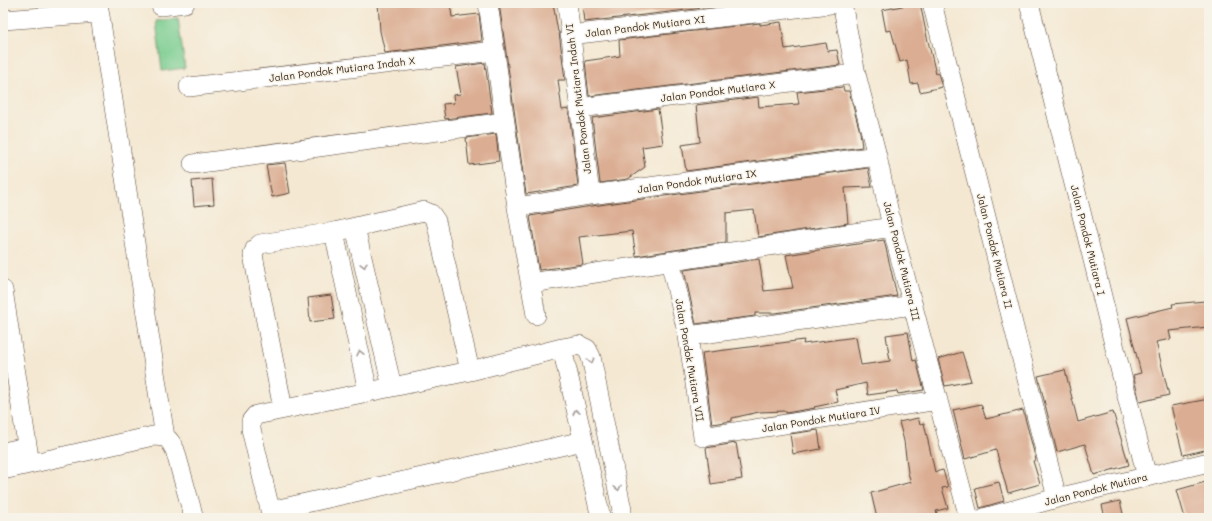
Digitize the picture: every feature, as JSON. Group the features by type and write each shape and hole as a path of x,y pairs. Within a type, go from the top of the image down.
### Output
{"street":[{"path":"162,6 185,3"},
{"path":"488,3 517,207 536,315"},
{"name":"Jalan Pondok Mutiara Indah VI","path":"567,3 590,195"},
{"name":"Jalan Pandok Mutiara XI","path":"570,35 841,3"},
{"name":"Jalan Pondok Mutiara III","path":"841,3 892,227 969,518"},
{"name":"Jalan Pondok Mutiara II","path":"932,3 1057,498"},
{"name":"Jalan Pondok Mutiara I","path":"1029,3 1147,477"},
{"path":"3,20 99,8 164,437"},
{"name":"Jalan Pondok Mutiara Indah X","path":"189,86 495,51"},
{"name":"Jalan Pondok Mutiara X","path":"579,108 856,74"},
{"path":"193,164 505,122"},
{"name":"Jalan Pondok Mutiara IX","path":"517,207 590,195 877,156"},
{"path":"283,409 253,255 255,249 260,244 334,232 424,211 431,214 436,221 470,371"},
{"path":"355,227 392,387"},
{"path":"531,283 892,227"},
{"path":"334,232 368,392"},
{"name":"Jalan Pondok Mutiara VII","path":"670,261 688,336 704,437"},
{"path":"3,290 28,455"},
{"path":"688,336 913,305"},
{"path":"583,441 271,515 251,429 251,421 256,415 470,371 579,345 587,349 591,357 622,510 620,518"},
{"path":"562,348 601,518"},
{"name":"Jalan Pondok Mutiara IV","path":"704,437 938,400"},
{"path":"3,452 28,455 153,436 164,437 170,440 175,450 194,518"},
{"path":"3,470 28,455"},
{"name":"Jalan Pondok Mutiara","path":"984,518 1057,498 1209,462"}],"green space":[{"path":"178,18 185,68 162,71 156,21"}],"building":[{"path":"378,3 450,3 452,17 479,14 482,41 385,53 380,31"},
{"path":"499,3 553,3 559,32 565,80 558,80 562,110 568,109 569,112 578,186 526,194"},
{"path":"582,3 746,3 584,22"},
{"path":"920,3 936,74 938,73 942,87 920,92 918,83 911,84 907,60 900,62 891,30 886,31 882,10"},
{"path":"781,22 785,49 826,43 828,51 837,50 840,65 589,96 585,61 620,56 619,40 760,23 760,25"},
{"path":"485,63 492,113 445,119 443,104 454,103 453,95 461,94 456,67"},
{"path":"843,87 844,91 849,91 860,132 862,147 686,171 682,145 700,142 696,105 758,97 759,107 799,104 797,92"},
{"path":"658,109 663,144 642,147 645,167 628,179 600,183 592,118"},
{"path":"496,134 499,161 469,165 466,138"},
{"path":"285,163 290,193 272,197 266,165"},
{"path":"868,168 872,187 845,188 848,223 758,237 754,210 726,213 726,242 636,256 632,231 579,237 583,264 539,270 530,216"},
{"path":"212,179 214,204 194,206 192,181"},
{"path":"884,240 897,296 775,313 755,313 755,316 696,324 684,270 759,259 764,291 793,288 786,255"},
{"path":"331,295 335,319 310,322 308,298"},
{"path":"1205,301 1208,327 1169,331 1171,339 1156,342 1169,395 1140,402 1133,375 1141,373 1127,318 1173,307 1172,304"},
{"path":"908,332 913,361 916,360 924,390 898,394 897,391 868,395 866,383 835,390 838,402 786,413 786,411 759,412 732,418 732,421 712,424 702,353 804,340 803,344 856,337 861,365 890,361 886,335"},
{"path":"962,352 971,381 945,386 938,359"},
{"path":"1065,370 1078,422 1113,412 1129,465 1094,475 1085,444 1057,452 1038,376"},
{"path":"1209,399 1209,449 1183,455 1171,406"},
{"path":"981,404 986,419 1023,410 1036,460 1033,461 1040,484 1008,493 996,450 965,459 953,410"},
{"path":"918,418 920,424 924,423 935,472 943,470 948,487 942,488 948,508 936,511 938,518 877,518 871,493 911,482 899,422"},
{"path":"818,430 821,449 793,454 790,434"},
{"path":"736,443 742,479 711,484 706,448"},
{"path":"1209,481 1209,518 1185,518 1177,490"},
{"path":"999,482 1004,501 980,508 975,488"},
{"path":"1120,501 1124,518 1105,518 1102,505"}]}
